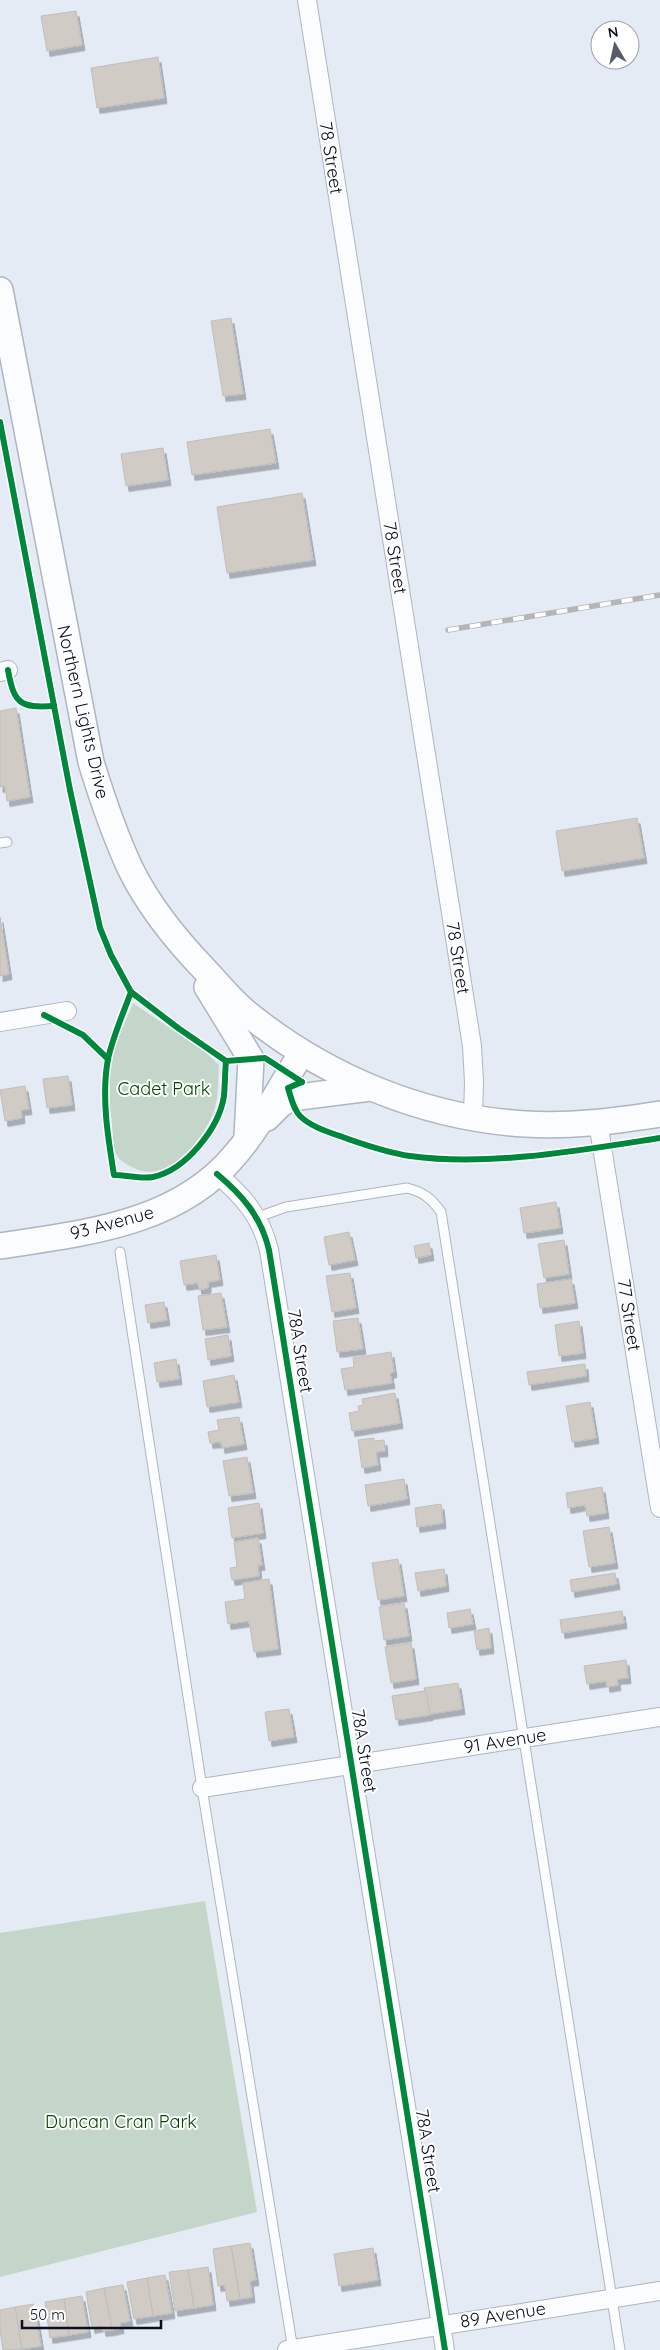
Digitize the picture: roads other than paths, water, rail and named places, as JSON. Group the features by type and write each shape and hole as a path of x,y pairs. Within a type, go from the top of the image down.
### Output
{"main road":[{"name":"Northern Lights Drive","path":"0,290 91,762 105,810 131,869 178,942 246,1013 301,1054 370,1088 403,1100 473,1116 524,1124 598,1122 660,1114"},
{"path":"178,942 251,1059 246,1140"},
{"name":"93 Avenue","path":"0,1246 70,1235 135,1220 168,1207 217,1174 235,1156 301,1054"},
{"path":"246,1140 280,1104 291,1098 370,1088"}],"street":[{"name":"78 Street","path":"306,0 472,1046 473,1116"},
{"path":"0,1022 66,1011"},
{"name":"77 Street","path":"598,1122 660,1508"},
{"name":"78A Street","path":"217,1174 238,1192 258,1217 265,1233 269,1250 445,2350"},
{"name":"91 Avenue","path":"202,1788 660,1717"},
{"name":"89 Avenue","path":"291,2350 660,2291"}],"lane":[{"path":"258,1217 286,1207 407,1188 422,1192 432,1200 440,1212 620,2350"},
{"path":"120,1252 291,2350"}],"railway":[{"path":"448,630 660,595"}],"park label":[{"name":"Cadet Park","path":"164,1089"},
{"name":"Duncan Cran Park","path":"121,2122"}]}
